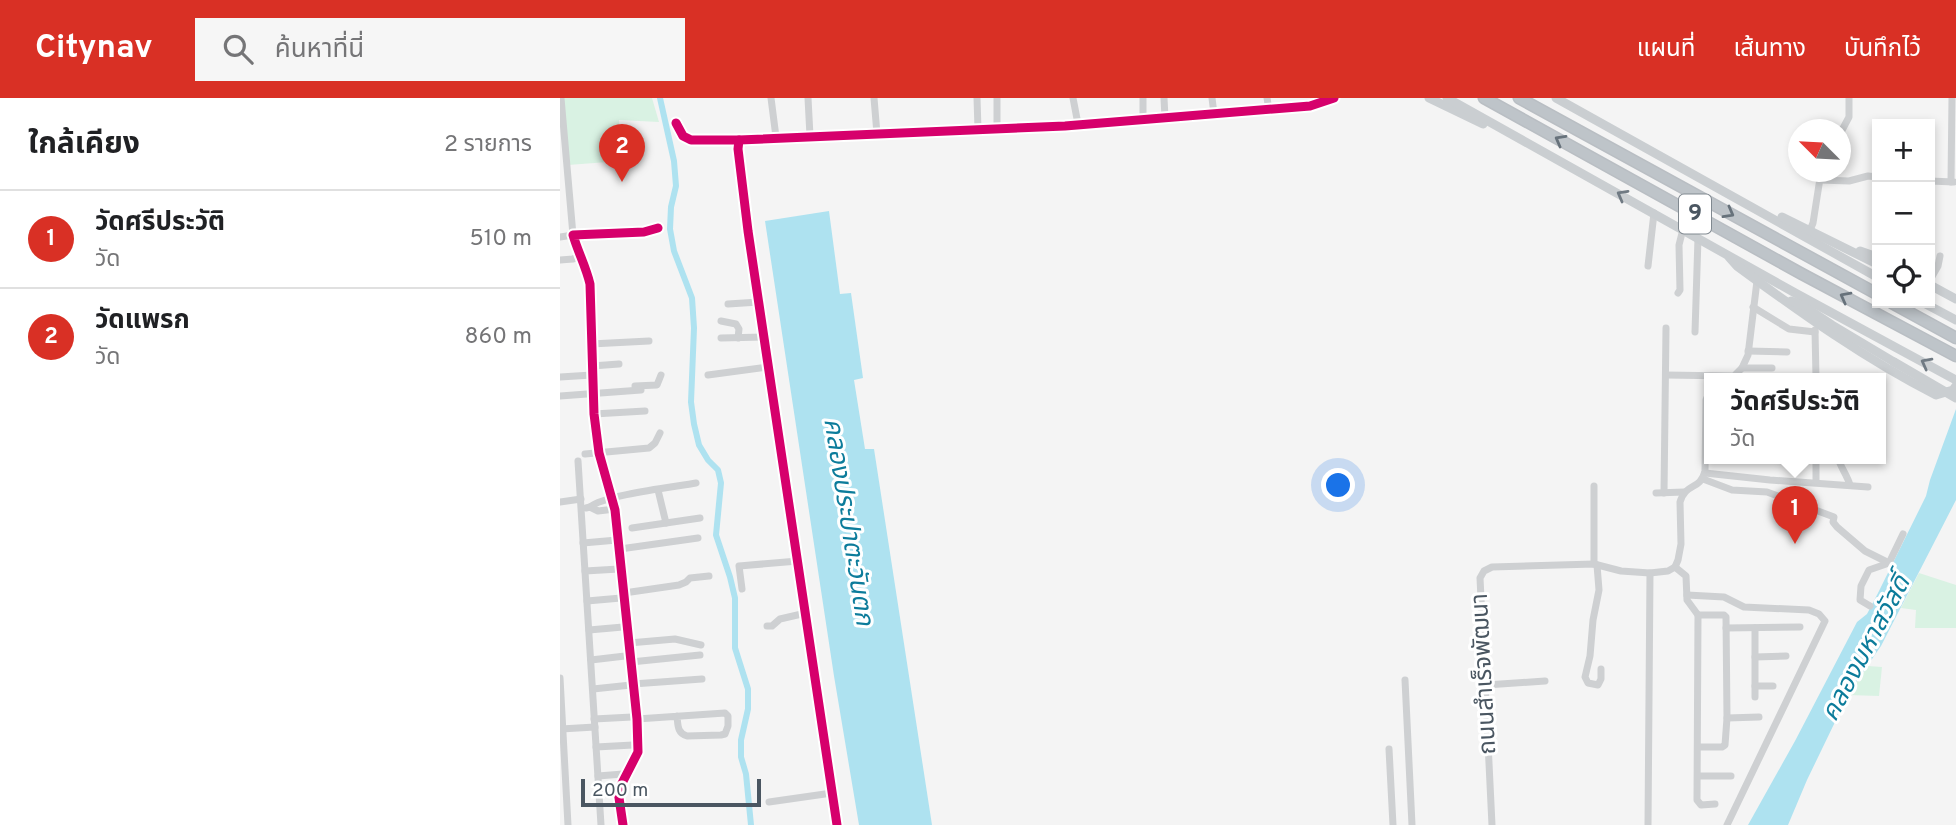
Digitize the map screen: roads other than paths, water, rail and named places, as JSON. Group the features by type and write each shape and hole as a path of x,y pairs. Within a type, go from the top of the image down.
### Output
{"highway":[{"name":"9","path":"1485,98 1956,356"},
{"name":"9","path":"1519,98 1872,292"},
{"path":"1902,308 1956,338"}],"main road":[{"path":"1429,98 1468,118 1524,141"},
{"path":"1447,98 1956,380"},
{"path":"1556,98 1754,207 1837,249 1872,262"},
{"path":"1563,98 1582,112"},
{"path":"1754,207 1781,216 1821,236 1872,274"},
{"path":"1837,249 1872,256"},
{"path":"1726,253 1737,266 1780,296 1815,327 1936,395 1953,390 1956,386"},
{"path":"1935,285 1956,299"},
{"path":"1935,294 1956,305"},
{"path":"1780,296 1802,305 1842,332 1956,398"},
{"path":"1933,308 1956,320"}],"street":[{"path":"561,98 563,166 570,200 573,236 587,269 591,288 594,414 599,453 615,509 629,643 628,659 638,752 618,791 623,825"},
{"path":"771,98 776,137"},
{"path":"808,98 810,136"},
{"path":"874,98 877,134"},
{"path":"977,98 978,129"},
{"path":"997,98 997,128"},
{"path":"1073,98 1078,124"},
{"path":"1143,98 1143,120"},
{"path":"1164,98 1166,118"},
{"path":"1212,98 1214,114"},
{"path":"1267,98 1269,110"},
{"path":"1288,98 1289,108"},
{"path":"676,123 683,136 691,140 739,140 1143,120 1289,108 1334,98"},
{"path":"1848,119 1849,98"},
{"path":"1935,181 1954,182 1952,98"},
{"path":"739,140 739,162 768,367 837,825"},
{"path":"1851,180 1872,176"},
{"path":"1810,230 1820,182"},
{"path":"560,201 570,200"},
{"path":"1648,267 1654,213"},
{"path":"560,237 644,232 658,228"},
{"path":"1678,293 1679,245 1683,229"},
{"path":"1695,332 1698,237"},
{"path":"560,260 581,255"},
{"path":"1935,272 1940,256"},
{"path":"1737,373 1742,368 1748,351 1757,281"},
{"path":"728,304 759,302"},
{"path":"1753,307 1789,329 1815,327 1816,373"},
{"path":"721,321 736,324 739,329 738,338"},
{"path":"1666,328 1660,493 1684,492 1700,483 1704,476 1704,464"},
{"path":"721,338 764,337"},
{"path":"591,344 649,341"},
{"path":"1748,351 1787,352"},
{"path":"592,366 619,364"},
{"path":"708,375 768,367"},
{"path":"1742,368 1772,368"},
{"path":"1666,374 1704,376"},
{"path":"560,377 592,375"},
{"path":"560,396 657,385 661,375"},
{"path":"592,392 641,390"},
{"path":"594,414 645,411"},
{"path":"585,454 649,448 660,433"},
{"path":"578,461 584,505 583,543 601,825"},
{"path":"1816,464 1816,482"},
{"path":"1840,464 1850,485"},
{"path":"1704,476 1868,487"},
{"path":"1704,476 1732,490 1767,492 1834,517 1833,523 1865,551 1889,563"},
{"path":"584,505 696,483"},
{"path":"1594,486 1595,565 1599,590 1585,677 1588,683 1598,685 1601,669"},
{"path":"658,490 666,523"},
{"path":"1684,492 1680,502 1681,544 1675,567 1686,576 1687,600 1698,615 1698,803 1715,804"},
{"path":"560,502 584,505 598,511 615,509"},
{"path":"632,528 700,519"},
{"path":"1870,606 1860,600 1861,586 1869,570 1889,563 1903,534"},
{"path":"620,549 698,538"},
{"path":"583,543 617,540"},
{"path":"742,589 739,565 797,561"},
{"name":"ถนนสำเร็จพัฒนา","path":"1492,825 1480,578 1484,571 1492,567 1595,565 1621,571 1650,573 1668,571 1675,567"},
{"path":"586,571 619,569"},
{"path":"1648,825 1650,573"},
{"path":"587,601 679,585 690,578 709,576"},
{"path":"1687,595 1724,597 1744,607 1809,610 1819,614 1825,621 1727,825"},
{"path":"767,626 772,626 780,619 806,613"},
{"path":"1698,615 1724,615 1727,718 1725,745 1698,747"},
{"path":"589,630 623,627"},
{"path":"1726,628 1800,627"},
{"path":"1755,628 1755,697"},
{"path":"629,643 675,639 701,645"},
{"path":"591,660 700,654"},
{"path":"1755,657 1786,656"},
{"path":"560,678 568,825"},
{"path":"593,689 702,679"},
{"path":"1405,680 1412,825"},
{"path":"1486,685 1545,681"},
{"path":"1755,686 1773,686"},
{"path":"562,729 634,718 725,713 728,716 728,726 725,734 721,735 687,736 682,735 679,730 677,716"},
{"path":"1727,718 1759,717"},
{"path":"596,747 634,745"},
{"path":"1388,749 1394,825"},
{"path":"598,776 623,774"},
{"path":"1698,776 1731,776"},
{"path":"769,802 832,793"}],"water":[{"name":"คลองประปาตะวันตก","path":"829,211 840,294 851,293 863,378 854,380 865,449 874,449 932,825 859,825 834,676 765,221"},
{"name":"คลองมหาสวัสดิ์","path":"1956,409 1956,500 1881,646 1850,691 1788,825 1748,825 1857,622 1867,614 1878,593 1926,496"}],"waterway":[{"path":"660,98 674,161 676,186 670,229 674,251 692,298 694,328 691,402 694,424 699,445 718,470 721,483 716,535 735,598 735,648 748,689 741,757 746,774 751,825"}],"place":[{"name":"วัดแพรก","path":"622,182"},
{"name":"วัดศรีประวัติ","path":"1795,544"}]}
